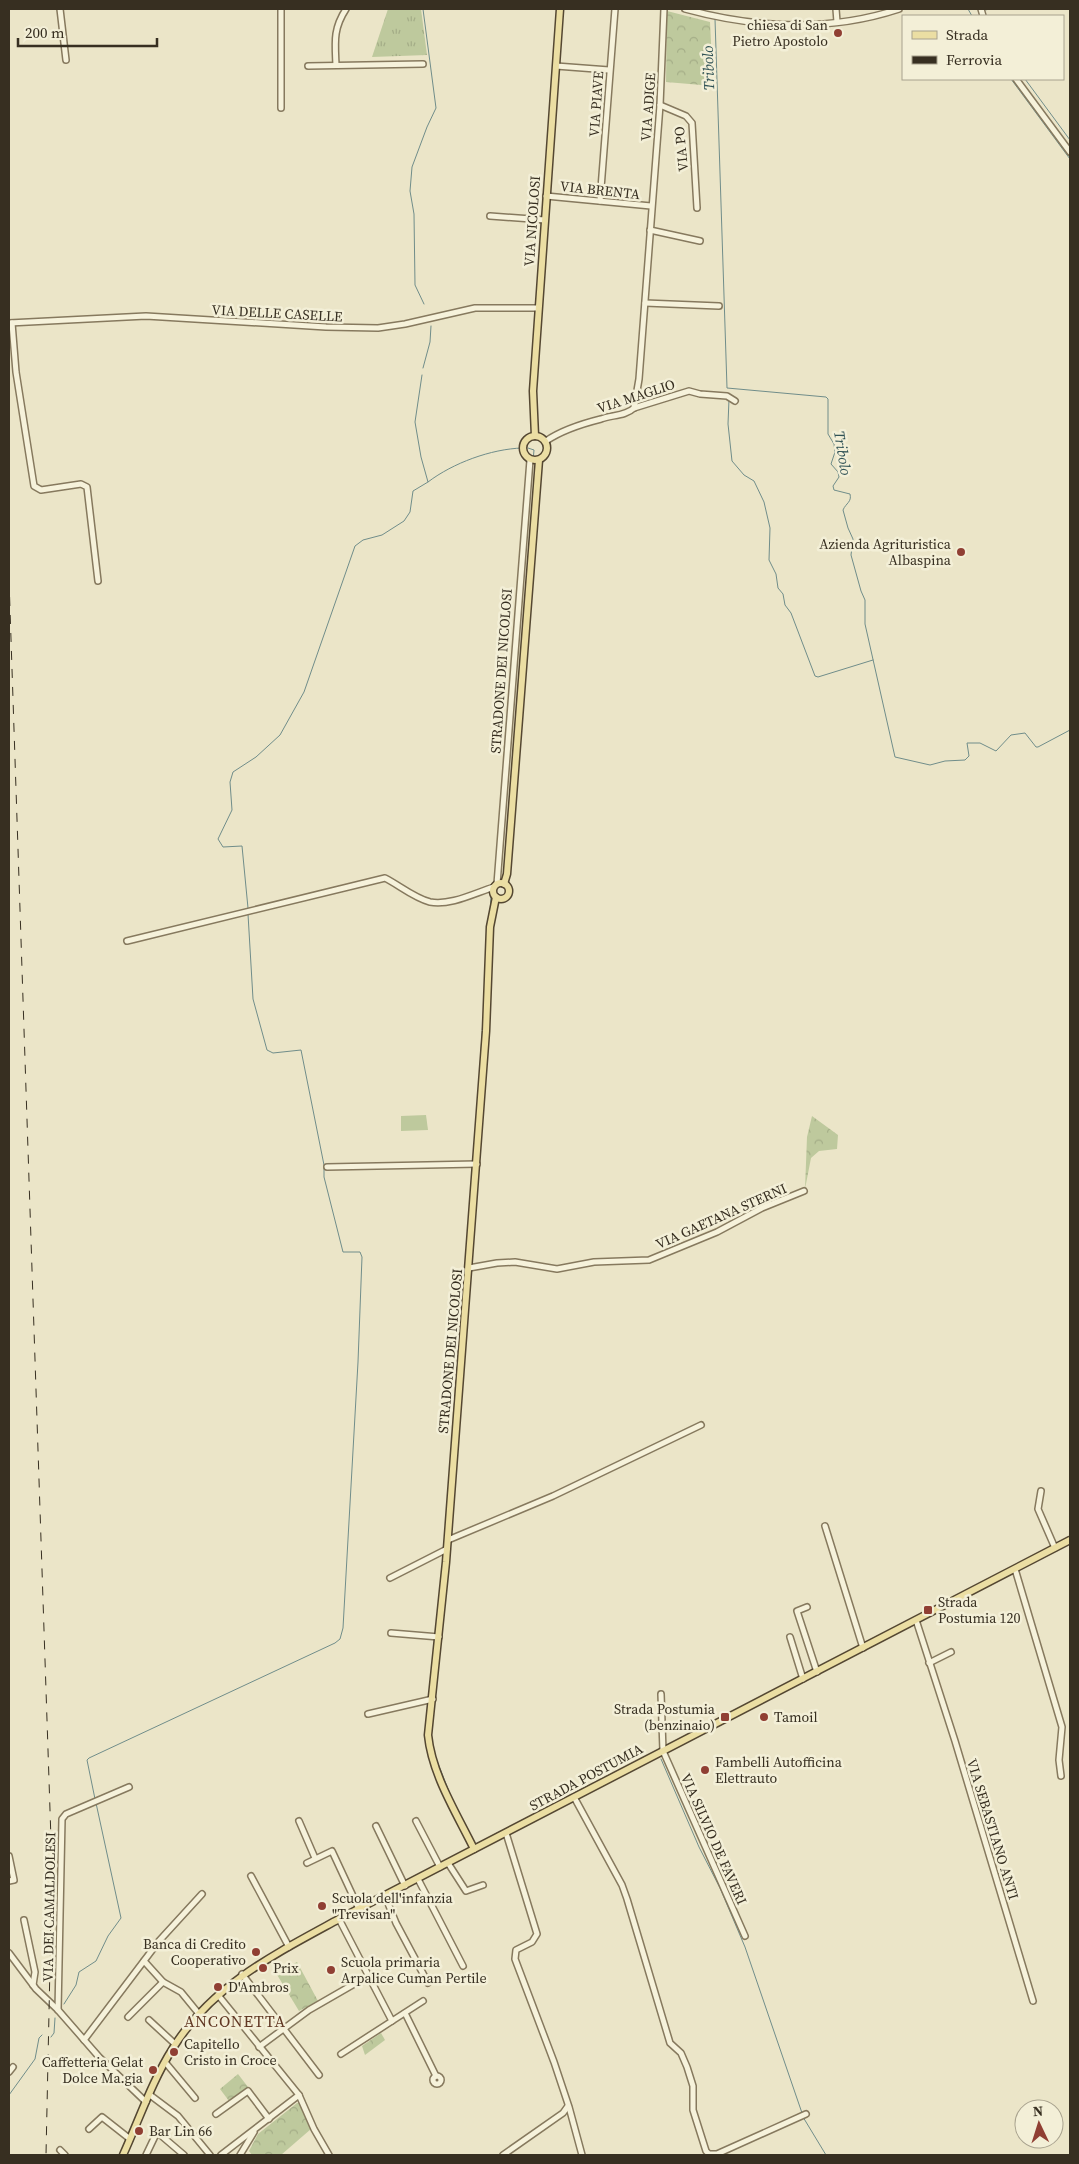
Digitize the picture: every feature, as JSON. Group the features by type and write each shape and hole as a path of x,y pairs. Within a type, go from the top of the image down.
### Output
{"main road":[{"name":"VIA NICOLOSI","path":"535,436 533,391 560,9"},
{"path":"535,436 546,441"},
{"name":"STRADONE DEI NICOLOSI","path":"530,460 524,453 523,445 527,438 535,436"},
{"name":"STRADONE DEI NICOLOSI","path":"474,1849 439,1775 429,1747 429,1724 448,1540 469,1268 486,1031 490,927 496,897 493,891 507,874 539,460 547,452 546,441"},
{"path":"530,460 539,460"},
{"name":"STRADONE DEI NICOLOSI","path":"496,897 504,898 508,895 509,890 499,885"},
{"name":"STRADA POSTUMIA","path":"123,2155 146,2102 175,2044 199,2014 242,1974 339,1919 1070,1540"}],"street":[{"path":"60,9 66,60"},
{"path":"281,9 281,108"},
{"path":"336,66 336,29 338,20 346,9"},
{"name":"VIA PIAVE","path":"600,201 615,9"},
{"name":"VIA ADIGE","path":"634,408 640,379 651,206 660,106 664,9"},
{"path":"689,9 761,24 787,26 875,17 898,9"},
{"path":"836,9 837,22"},
{"path":"308,66 423,64"},
{"path":"556,66 609,70"},
{"path":"1017,80 1070,152"},
{"name":"VIA PO","path":"660,106 686,116 692,123 697,208"},
{"name":"VIA BRENTA","path":"546,196 651,206"},
{"path":"490,216 545,220"},
{"path":"650,230 700,241"},
{"path":"645,303 719,306"},
{"name":"VIA DELLE CASELLE","path":"98,581 87,487 82,484 42,490 34,486 10,323 146,316 326,328 378,328 405,324 474,308 538,308"},
{"name":"VIA MAGLIO","path":"546,441 560,432 602,418 628,412 634,408 689,391 700,394 727,396 735,401"},
{"name":"STRADONE DEI NICOLOSI","path":"499,885 530,460"},
{"path":"127,941 385,878 414,895 434,902 451,901 499,885"},
{"path":"328,1167 476,1164"},
{"name":"VIA GAETANA STERNI","path":"469,1268 515,1262 557,1270 572,1265 594,1262 649,1260 717,1232 762,1208 804,1191"},
{"path":"448,1540 552,1496 701,1425"},
{"path":"1041,1491 1038,1509 1055,1548"},
{"path":"825,1526 863,1648"},
{"path":"390,1578 447,1550"},
{"path":"1015,1569 1062,1727 1059,1760 1061,1776"},
{"path":"806,1607 796,1611 817,1672"},
{"name":"VIA SEBASTIANO ANTI","path":"916,1620 1033,2001"},
{"path":"391,1633 439,1637"},
{"path":"790,1637 803,1679"},
{"path":"929,1663 952,1652"},
{"path":"661,1694 663,1750"},
{"path":"368,1714 433,1699"},
{"name":"VIA SILVIO DE FAVERI","path":"663,1750 745,1936"},
{"name":"VIA DEI CAMALDOLESI","path":"58,2010 62,1819 66,1814 129,1788"},
{"path":"574,1797 625,1892 670,2043 682,2053 687,2067 693,2086 693,2110 709,2154 716,2154 806,2114"},
{"path":"299,1820 315,1858"},
{"path":"416,1821 440,1867"},
{"path":"376,1826 405,1886"},
{"path":"506,1833 537,1930 536,1939 516,1950 515,1959 568,2106 582,2155"},
{"path":"307,1863 332,1851 359,1909"},
{"path":"9,1856 14,1880 9,1881"},
{"path":"448,1863 466,1891 482,1885"},
{"path":"251,1876 289,1947"},
{"path":"418,1879 463,1966"},
{"path":"84,2040 144,1961 202,1894"},
{"path":"385,1896 396,1923 428,1984"},
{"path":"339,1919 392,2022"},
{"name":"VIA DEI CAMALDOLESI","path":"24,1920 35,1972 33,1985"},
{"name":"VIA DEI CAMALDOLESI","path":"9,1952 33,1985 58,2010 99,2057 146,2102"},
{"path":"144,1961 163,1982 181,1992 199,2014"},
{"path":"242,1974 319,2075"},
{"path":"259,2048 309,2010 368,1976"},
{"path":"128,2017 163,1982"},
{"path":"218,1995 299,2095 314,2129 329,2155"},
{"path":"341,2054 423,2001"},
{"path":"405,2013 436,2076"},
{"path":"149,2020 175,2044"},
{"path":"165,2062 195,2098"},
{"path":"9,2072 13,2067"},
{"path":"216,2114 248,2091 269,2119"},
{"path":"150,2094 178,2116 210,2155"},
{"path":"221,2155 299,2095"},
{"path":"503,2155 564,2113 568,2106"},
{"path":"89,2129 102,2117 130,2139"},
{"path":"247,2155 242,2153 255,2130"},
{"path":"146,2155 157,2132 184,2155"},
{"path":"60,2150 65,2155"}],"green space":[{"path":"388,9 421,9 427,55 372,57"},
{"path":"667,11 710,22 713,86 666,82"},
{"path":"426,1115 428,1130 401,1131 401,1116"},
{"path":"812,1116 838,1135 837,1149 819,1151 811,1158 805,1189 807,1137"},
{"path":"297,1962 318,2001 299,2011 276,1973"},
{"path":"381,2033 385,2040 365,2055 362,2046"},
{"path":"238,2074 248,2087 229,2101 220,2089"},
{"path":"297,2103 300,2103 311,2129 281,2155 252,2155 249,2151 258,2134"}],"waterway":[{"path":"423,9 436,108 412,167 410,191 414,214 415,285 424,304"},
{"path":"968,9 971,15"},
{"name":"Tribolo","path":"715,19 727,388 826,397 828,399 828,434 834,444 835,452 831,464 838,472 839,477 833,486 834,490 850,494 849,501 843,510 853,539 851,555 865,600 865,624 895,757 930,765 945,761 965,760 969,756 967,743 980,743 996,751 1011,735 1025,733 1038,747 1070,730"},
{"path":"1012,80 1070,159"},
{"path":"1026,80 1070,140"},
{"path":"423,368 430,342 431,326"},
{"path":"422,375 415,422 421,457 428,482 449,469 473,458 498,451 522,448"},
{"path":"729,399 728,424 732,461 744,475 754,481 764,502 770,528 769,560 776,574 778,588 783,594 785,605 791,613 815,676 818,677 873,660"},
{"path":"528,448 534,450 533,461"},
{"path":"248,908 242,846 223,847 218,839 232,810 230,782 233,772 256,757 280,735 304,692 355,546 363,540 382,535 404,521 410,512 413,491 428,482"},
{"path":"521,602 523,576"},
{"path":"490,913 491,896"},
{"path":"95,1799 87,1760 89,1758 335,1643 340,1639 343,1628 362,1257 360,1252 343,1252 324,1177 324,1165 301,1050 273,1053 267,1050 253,999 248,914"},
{"path":"478,1100 483,1019"},
{"path":"445,1545 464,1276"},
{"path":"438,1671 447,1578"},
{"path":"474,1845 658,1750"},
{"path":"661,1759 745,1947 802,2113"},
{"path":"437,1761 454,1804"},
{"path":"64,2004 76,1985 79,1972 96,1961 108,1936 121,1918 96,1803"},
{"path":"51,2037 54,2033 55,2018"},
{"path":"9,2095 35,2059 39,2038 42,2035"},
{"path":"803,2117 826,2155"}],"railway":[{"path":"9,579 52,1870 46,2155"}],"place":[{"name":"chiesa di San Pietro Apostolo","path":"838,33"},
{"name":"Azienda Agrituristica Albaspina","path":"961,552"},
{"name":"Strada Postumia 120","path":"928,1610"},
{"name":"Strada Postumia (benzinaio)","path":"725,1717"},
{"name":"Tamoil","path":"764,1717"},
{"name":"Fambelli Autofficina Elettrauto","path":"705,1770"},
{"name":"Scuola dell'infanzia \"Trevisan\"","path":"322,1906"},
{"name":"Banca di Credito Cooperativo","path":"256,1952"},
{"name":"Prix","path":"263,1968"},
{"name":"Scuola primaria Arpalice Cuman Pertile","path":"331,1970"},
{"name":"D'Ambros","path":"218,1987"},
{"name":"Capitello Cristo in Croce","path":"174,2052"},
{"name":"Caffetteria Gelat Dolce Ma.gia","path":"153,2070"},
{"name":"Bar Lin 66","path":"139,2131"}],"district":[{"name":"ANCONETTA","path":"235,2021"}]}
